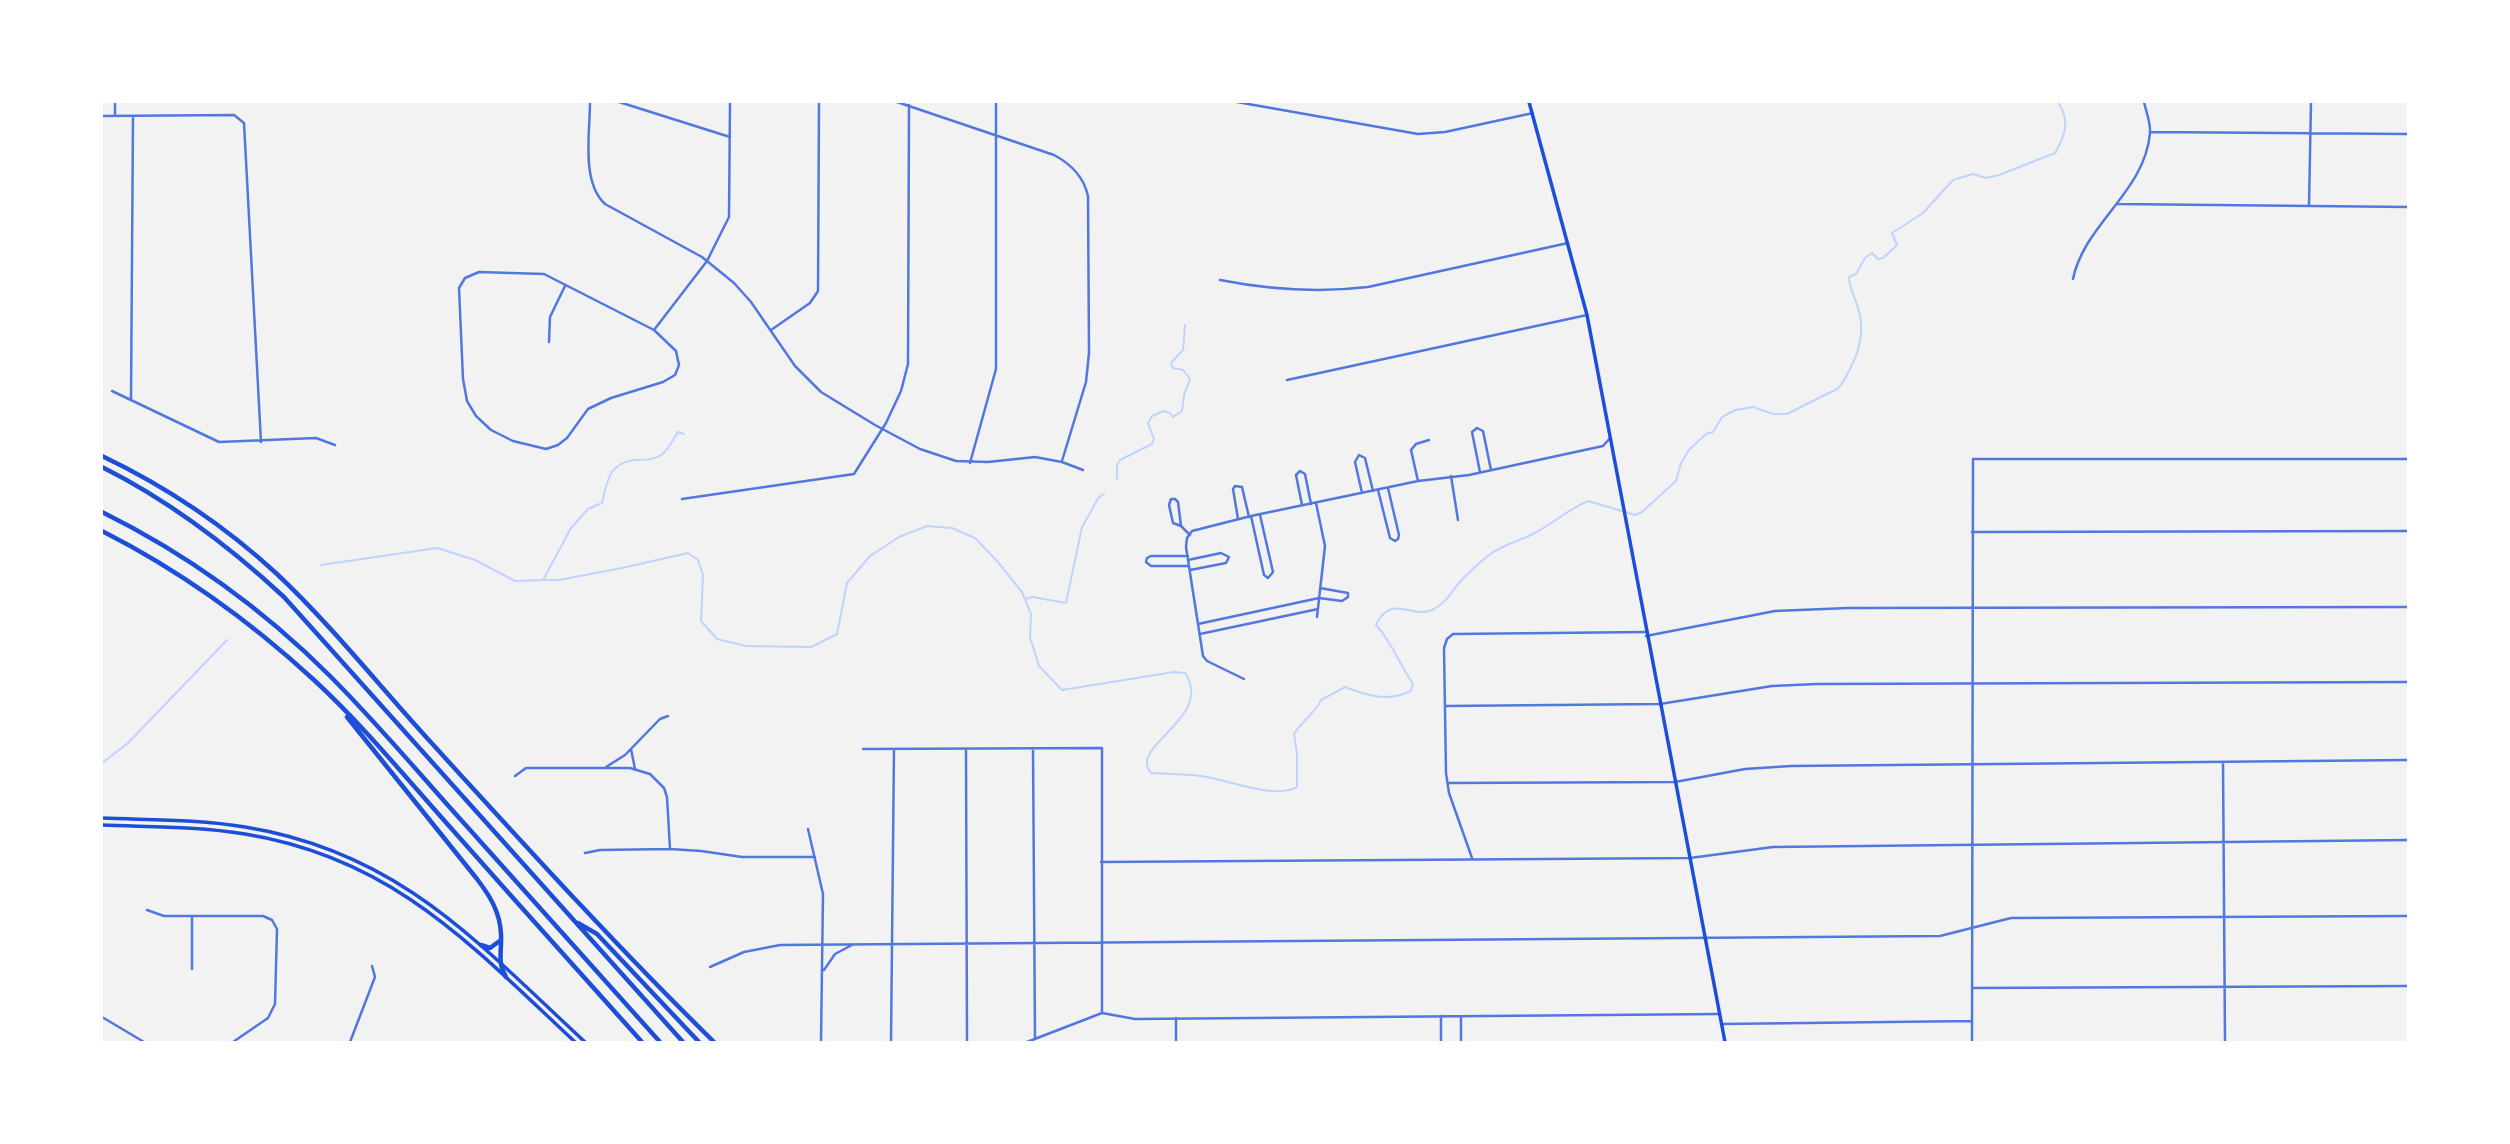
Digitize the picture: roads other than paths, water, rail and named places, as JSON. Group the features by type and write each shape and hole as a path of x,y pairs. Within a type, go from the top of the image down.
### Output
{"highway":[{"path":"102,456 191,506 276,574 312,610 525,845 714,1042"},
{"path":"102,467 195,522 226,545 284,597 683,1042"},
{"path":"102,512 210,577 270,622 321,667 660,1042"},
{"path":"102,531 215,599 287,656 332,697 642,1042"},
{"path":"332,697 485,889 499,917 500,963 506,977"},
{"path":"573,919 597,934 699,1042"},
{"path":"481,945 490,948 501,939"}],"main road":[{"path":"1529,102 1587,315 1726,1042"},
{"path":"102,818 246,827 335,852 413,891 445,914 585,1042"},
{"path":"157,820 157,827"},
{"path":"102,825 245,834 305,848 343,862 425,907 454,929 575,1042"}],"street":[{"path":"114,102 115,116"},
{"path":"590,102 590,178 594,191 605,204 707,261 734,283 795,366 821,392 920,449 947,458 970,463 1035,457 1062,462 1083,470"},
{"path":"619,102 730,137"},
{"path":"654,330 707,261 729,217 730,102"},
{"path":"771,330 810,303 818,291 819,102"},
{"path":"897,102 1044,151 1063,160 1086,185 1089,353 1086,382 1062,462"},
{"path":"970,463 996,369 996,102"},
{"path":"1237,102 1418,134 1445,132 1533,113"},
{"path":"2073,279 2077,261 2138,172 2151,132 2144,102"},
{"path":"2309,206 2311,102"},
{"path":"682,499 854,474 882,429 901,391 908,364 909,105"},
{"path":"102,116 225,115 242,120 245,134 261,442"},
{"path":"131,400 133,116"},
{"path":"2151,132 2409,134"},
{"path":"2118,204 2409,207"},
{"path":"1220,280 1280,290 1318,292 1348,289 1569,243"},
{"path":"479,272 544,274 654,330 676,351 679,365 675,375 663,382 611,398 588,409 567,438 558,445 546,449 513,441 491,430 476,416 467,401 463,379 459,288 465,278 479,272"},
{"path":"549,342 550,317 565,284"},
{"path":"1287,380 1587,315"},
{"path":"112,391 219,442 316,438 335,444"},
{"path":"1480,472 1472,435 1477,428 1483,431 1491,470"},
{"path":"1244,679 1207,661 1203,656 1186,542 1195,530 1418,481 1491,470 1602,446 1609,438"},
{"path":"1418,481 1411,450 1416,444 1429,440"},
{"path":"1362,494 1355,462 1362,454 1373,491"},
{"path":"1972,1042 1973,460 2409,459"},
{"path":"1302,506 1296,475 1300,471 1305,474 1311,504"},
{"path":"1451,476 1458,520"},
{"path":"1238,519 1233,489 1235,486 1242,488 1264,575 1268,578 1273,572 1260,514"},
{"path":"1378,490 1390,538 1395,541 1399,535 1388,488"},
{"path":"1181,526 1178,502 1171,499 1169,505 1172,521 1189,535"},
{"path":"1316,503 1325,546 1317,617"},
{"path":"1972,532 2409,531"},
{"path":"1221,553 1229,557 1226,563 1189,568 1151,566 1146,562 1152,556 1188,558 1221,553"},
{"path":"1198,624 1319,598 1342,601 1349,595 1344,591 1320,588"},
{"path":"1472,859 1448,783 1444,648 1447,639 1453,634 1646,634 1775,611 2409,607"},
{"path":"1200,634 1318,609"},
{"path":"1446,706 1660,704 1772,686 1972,682 2409,682"},
{"path":"603,768 620,759 660,719 668,716"},
{"path":"891,1042 894,748"},
{"path":"1033,748 1035,1039"},
{"path":"863,749 1102,748 1102,1013"},
{"path":"631,749 635,769"},
{"path":"966,750 967,1042"},
{"path":"1448,783 1675,782 1745,769 1972,763 2409,760"},
{"path":"2222,761 2225,1042"},
{"path":"515,776 526,768 635,769 650,774 664,788 669,807 670,849"},
{"path":"808,829 823,894 821,1042"},
{"path":"1101,862 1690,858 1766,847 2409,839"},
{"path":"585,853 600,850 670,849 742,857 815,857"},
{"path":"147,910 160,915 264,916 272,920 275,925 275,1004 268,1018 233,1042"},
{"path":"192,916 192,969"},
{"path":"710,967 744,952 767,946 824,944 1940,936 2011,918 2409,916"},
{"path":"823,977 825,968 835,954 857,944"},
{"path":"350,1042 375,977 372,966"},
{"path":"1972,988 2409,986"},
{"path":"1027,1042 1102,1013 1135,1019 1720,1014"},
{"path":"1441,1016 1441,1042"},
{"path":"102,1017 144,1042"},
{"path":"1461,1017 1461,1042"},
{"path":"1176,1018 1176,1042"},
{"path":"1722,1024 1972,1021"}],"waterway":[{"path":"321,565 437,548 475,560 515,581 559,580 688,553 698,560 703,575 701,621 717,639 746,646 811,647 837,634 847,583 870,556 899,537 927,526 952,528 975,538 1022,592 1031,614 1030,637 1039,666 1062,690 1174,672 1185,673 1191,689 1189,704 1150,752 1147,763 1151,773 1201,776 1264,790 1288,790 1297,787 1294,734 1321,700 1345,687 1386,697 1411,691 1413,684 1376,625 1388,610 1425,612 1436,608 1465,576 1489,555 1533,534 1588,501 1635,515 1642,512 1676,481 1681,463 1689,450 1706,434 1713,432 1722,417 1735,410 1753,407 1773,414 1787,414 1837,389 1853,363 1861,333 1860,316 1849,277 1856,274 1865,258 1872,253 1878,259 1883,258 1897,245 1892,233 1923,213 1953,180 1973,174 1986,178 1999,175 2055,153 2065,128 2064,115 2058,102"},
{"path":"1117,479 1117,465 1120,460 1152,444 1154,439 1148,423 1152,416 1164,411 1173,417 1182,411 1190,379 1183,370 1173,368 1171,363 1183,350 1185,325"},
{"path":"543,580 571,528 588,509 602,503 608,479 616,467 629,461 659,456 666,451 678,432 684,434"},
{"path":"1025,599 1033,597 1066,603 1082,527 1099,497 1104,494"},
{"path":"102,763 128,743 227,640"}]}
